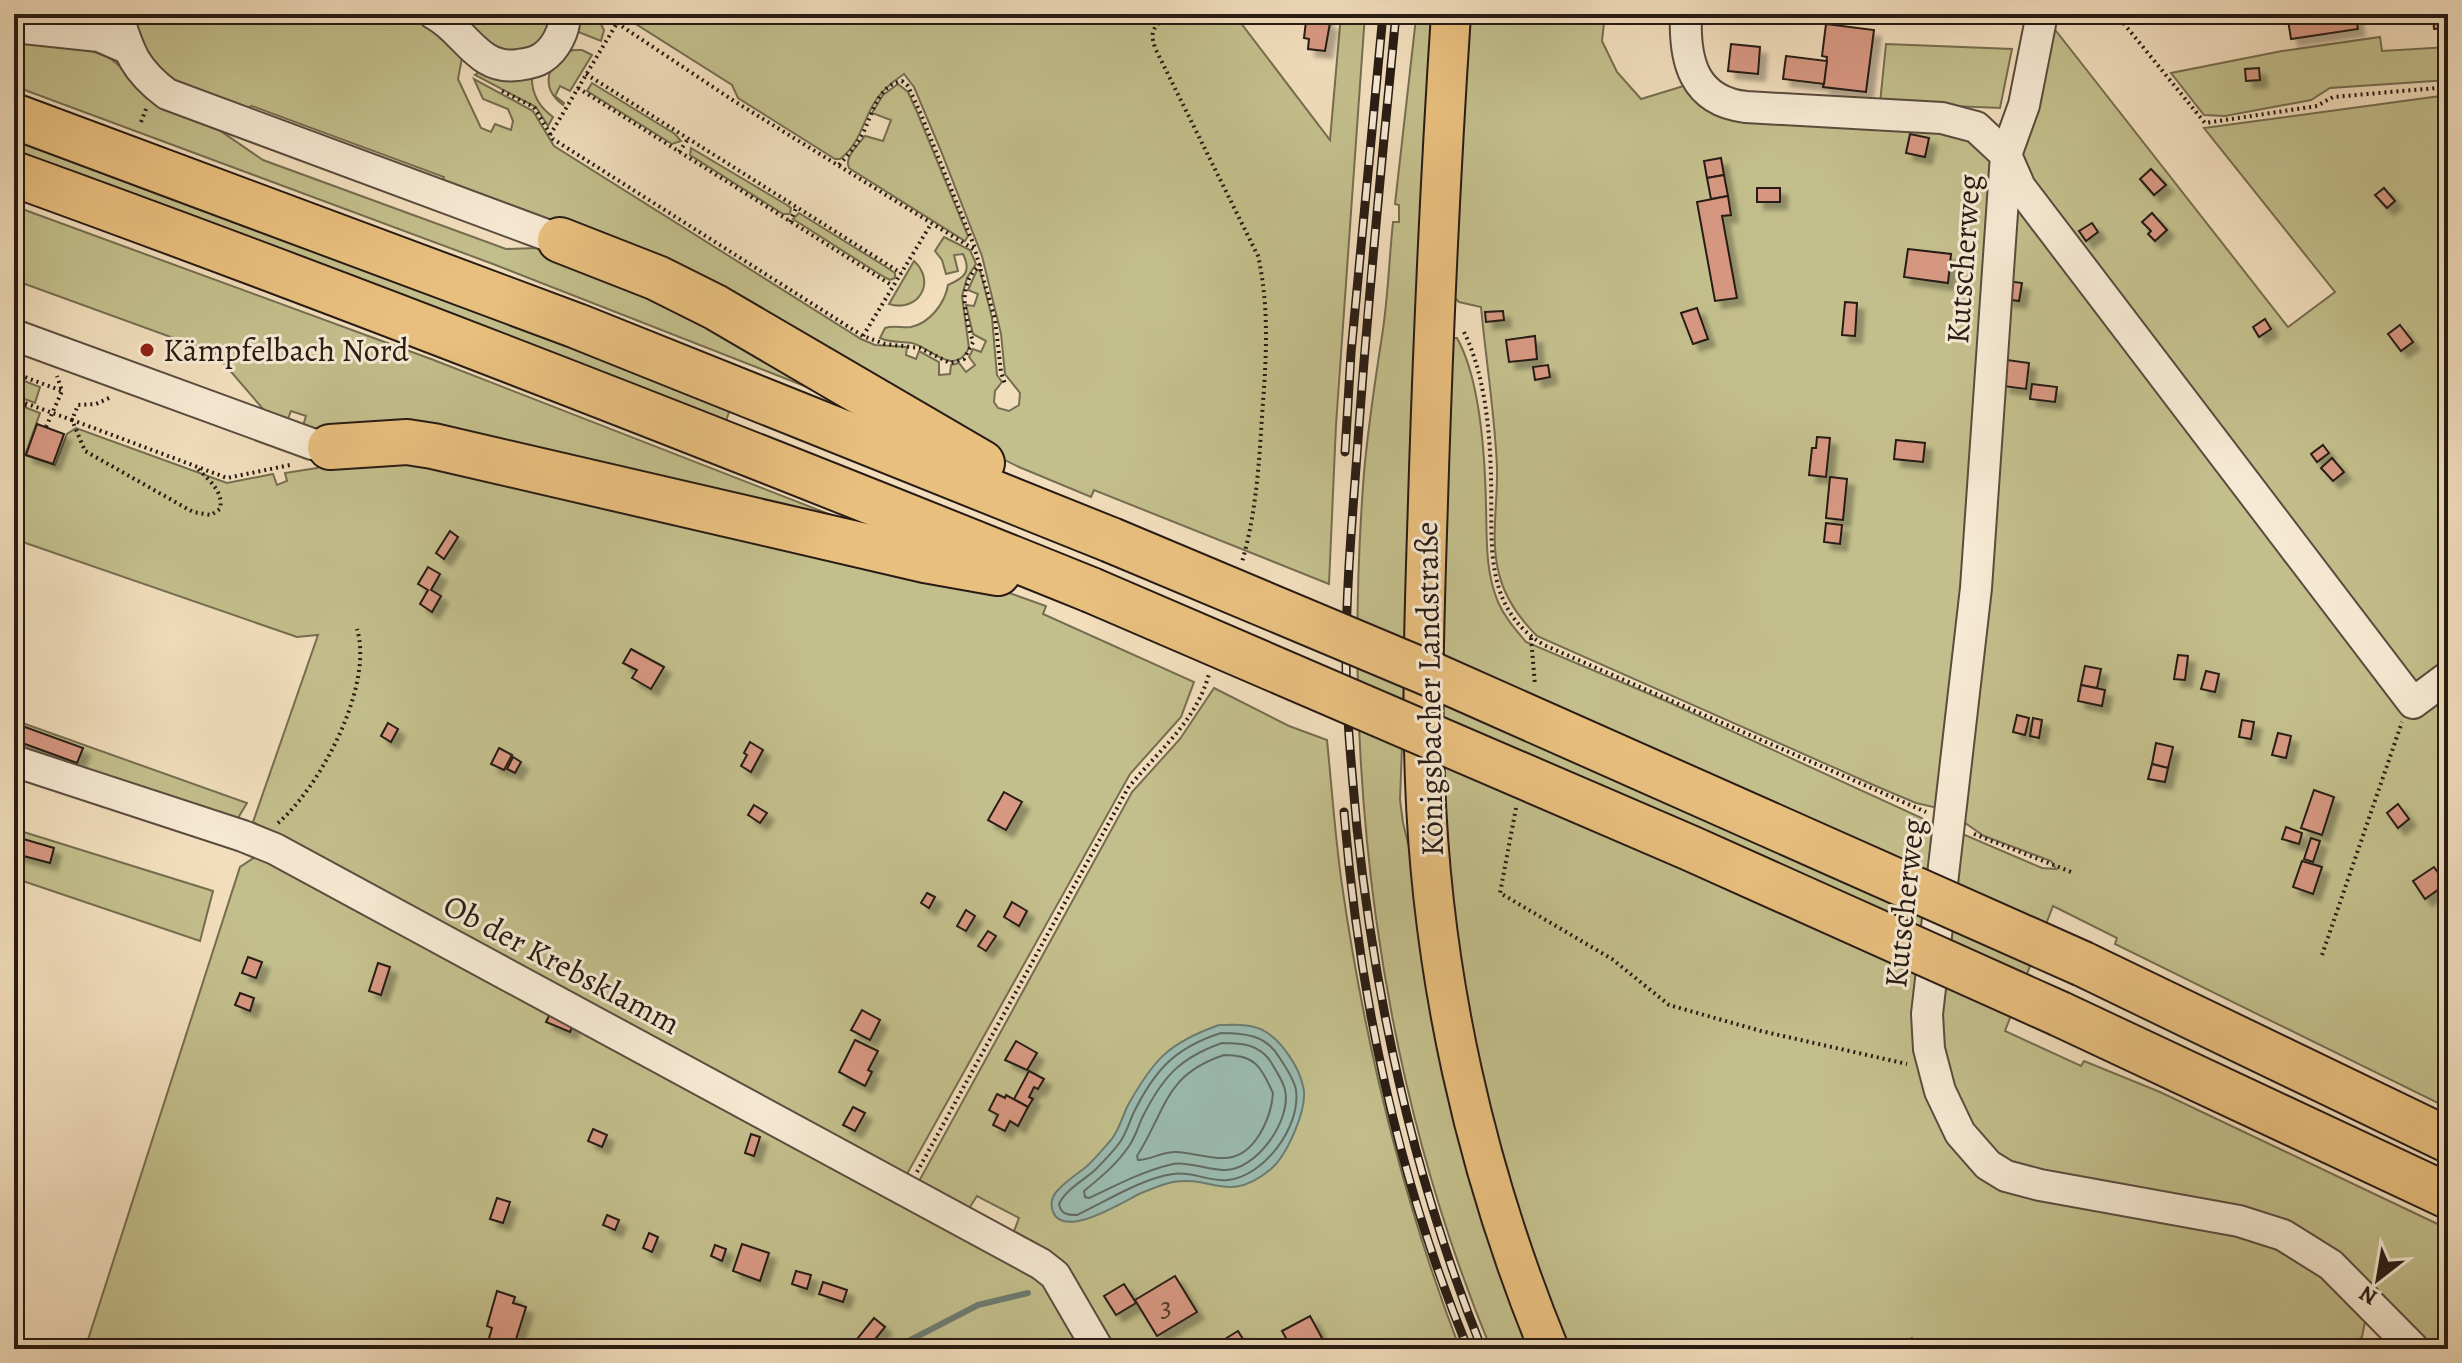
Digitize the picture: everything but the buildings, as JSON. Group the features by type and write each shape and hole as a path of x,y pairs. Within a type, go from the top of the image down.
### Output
{"highway":[{"path":"14,116 577,326 1111,540 1491,701 2083,964 2448,1140"},
{"path":"14,174 563,379 1091,590 1676,841 2060,1014 2448,1196"},
{"path":"560,240 657,278 715,307 1111,540"},
{"path":"325,446 407,442 433,446 925,560 1091,590"}],"main road":[{"name":"Königsbacher Landstraße","path":"1451,14 1434,309 1423,703 1425,784 1435,906 1460,1065 1501,1221 1549,1349"}],"lane":[{"path":"117,14 127,48 151,81 167,94 187,104 560,240"},
{"path":"434,14 456,30 478,54 490,62 507,66 539,60 548,54 558,40 565,14"},
{"name":"Kutscherweg","path":"1686,14 1691,68 1699,84 1719,100 1746,107 1942,118 1976,127 2006,155 2020,187 2413,703"},
{"path":"2006,155 2024,105 2042,14"},
{"path":"14,27 99,36 127,48"},
{"name":"Kutscherweg","path":"2006,155 1976,588 1927,1014 1933,1069 1949,1112 1968,1144 1988,1165 2006,1176 2239,1221 2283,1235 2331,1265 2414,1349"},
{"path":"14,335 325,446"},
{"path":"2413,703 2448,677"},
{"name":"Ob der Krebsklamm","path":"14,761 257,841 1041,1264 1055,1275 1098,1349"}],"path":[{"path":"609,14 617,23 975,250"},
{"path":"2116,14 2205,123 2317,106 2333,97 2448,87"},
{"path":"550,135 617,23"},
{"path":"586,74 901,273"},
{"path":"839,165 858,142 877,100 896,82 902,81 908,86 920,112 981,264 995,319 1005,384"},
{"path":"494,87 534,107 553,139 863,336 885,344 920,348 950,363 964,359 973,342 964,308 966,288 975,269 981,264"},
{"path":"578,88 893,286"},
{"path":"679,152 688,139"},
{"path":"790,222 797,206"},
{"path":"863,336 931,224"},
{"path":"1434,309 1462,329 1477,368 1491,477 1493,566 1510,613 1531,637 1858,784 2074,873"},
{"path":"46,427 62,391 52,364 55,351"},
{"path":"14,373 62,391"},
{"path":"121,375 111,397 96,404 78,405 72,420 85,451 193,512 211,515 220,509 222,500 215,486 196,466"},
{"path":"14,399 227,478 314,459 325,446"},
{"path":"14,411 29,404"},
{"path":"257,841 302,800 342,729 360,665 361,643 357,629"},
{"path":"1531,637 1536,693"},
{"path":"2322,955 2406,711 2413,703"},
{"path":"1520,794 1500,893 1612,959 1669,1005 1761,1031 1933,1069"}],"shaded area":[{"path":"130,14 406,14 433,25 462,58 458,79 481,128 491,132 495,124 511,130 513,121 508,109 483,99 474,79 533,111 554,146 861,339 875,345 907,347 906,355 916,359 919,351 939,362 939,375 950,374 951,365 959,363 966,372 975,365 969,357 973,349 981,352 986,341 973,334 966,305 974,306 978,294 968,290 977,270 980,270 992,318 997,375 1002,382 995,391 994,402 998,408 1009,411 1019,405 1020,393 1005,374 1001,334 982,256 914,87 904,74 879,96 852,147 840,159 835,159 738,98 732,85 620,14 1234,14 1330,140 1341,14 1365,14 1336,425 1329,584 1094,490 1091,497 1019,467 441,185 444,177 252,106 238,111 194,96 148,64"},
{"path":"453,14 555,14 549,32 527,52 494,51"},
{"path":"574,14 596,14 604,30 601,41 576,31"},
{"path":"1411,14 1438,14 1411,502 1400,800 1403,823 1533,1349 1491,1349 1452,1245 1420,1138 1395,1029 1376,919 1364,808 1358,696 1358,584 1364,473 1386,308 1393,222 1399,222 1399,205 1395,204 1416,18"},
{"path":"1463,14 1605,14 1602,41 1617,72 1641,99 1690,84 1950,126 1995,162 1982,429 1938,808 1916,803 1878,787 1537,636 1514,608 1505,592 1496,561 1496,448 1481,307 1459,302 1450,293"},
{"path":"2053,27 2288,327 2335,292 2204,128 2448,95 2448,1108 2115,944 2117,938 2053,906 2005,1031 2081,1066 2084,1061 2160,1092 2448,1229 2448,1349 2377,1349 2404,1333 2335,1261 2012,1170 1973,1142 1939,1057 1958,836 1965,835 2042,868 2056,869 2051,861 1984,836 1958,818 2011,184"},
{"path":"2380,37 2382,51 2448,47 2448,80 2330,88 2311,100 2225,116 2204,115 2171,73 2282,51"},
{"path":"14,40 87,50 111,59 178,114 219,130 263,160 506,249 538,248 555,253 557,249 858,407 493,264 14,86"},
{"path":"1886,44 2012,49 2000,108 1880,103"},
{"path":"573,50 592,55 570,91 560,86 555,96 563,105 555,98 551,90 549,74 557,60"},
{"path":"481,71 532,75 537,99 553,117 548,126 536,107 475,75"},
{"path":"592,83 675,134 681,141 672,144 587,91"},
{"path":"898,84 908,92 917,112 968,236 965,241 849,168 850,155 865,136 883,141 891,120 872,113 883,95"},
{"path":"14,140 426,291 730,409 726,421 14,151"},
{"path":"691,148 787,205 791,208 790,214 783,214 690,155"},
{"path":"14,206 431,359 857,525 302,429 306,416 291,411 286,424 263,409 215,353 14,280"},
{"path":"799,213 895,273 895,278 890,280 884,277 793,219"},
{"path":"944,237 970,250 976,264 967,278 962,296 969,348 957,361 942,359 912,343 880,338 885,328 911,327 930,317 940,305 948,285 965,274 967,265 963,254 954,255 958,271 946,274 942,260 935,251"},
{"path":"914,261 924,278 921,294 908,304 889,304"},
{"path":"1453,338 1457,338 1465,355 1480,419 1491,579 1501,608 1526,642 1666,701 1937,825 1922,1003 1976,1161 2280,1240 2323,1270 2366,1317 2362,1337 2344,1349 1922,1349 1912,1338 1892,1349 1562,1349 1469,1056 1445,889 1439,484"},
{"path":"14,377 40,387 35,403 14,395"},
{"path":"14,403 40,413 25,455 55,465 67,434 76,428 227,483 273,474 277,485 287,481 285,473 317,468 324,460 376,453 1001,590 1046,606 1043,614 1194,682 1181,717 1130,774 902,1183 253,822 318,635 297,637 14,539"},
{"path":"1214,688 1289,726 1327,740 1342,885 1374,1062 1420,1236 1460,1349 1109,1349 1011,1239 1019,1218 977,1196 968,1210 918,1183 1132,792 1180,739"},
{"path":"14,720 247,803 235,823 14,755"},
{"path":"14,829 213,891 200,941 14,878"},
{"path":"261,853 1040,1275 1088,1349 85,1349 240,867"}],"water":[{"path":"1219,1025 1261,1029 1284,1048 1298,1071 1303,1086 1303,1106 1295,1130 1277,1162 1256,1180 1243,1185 1231,1187 1173,1182 1080,1221 1059,1219 1052,1209 1054,1195 1111,1140 1136,1091 1154,1065 1174,1046"}],"waterway":[{"path":"893,1349 978,1305 1028,1293"}],"railway":[{"path":"1345,452 1351,353 1383,14"},
{"path":"1396,14 1351,530 1346,632 1348,722 1365,895 1387,1027 1418,1158 1458,1286 1482,1349"},
{"path":"1344,812 1360,949 1385,1085 1421,1219 1468,1349"}],"place":[{"name":"Kämpfelbach Nord","path":"147,350"}]}
